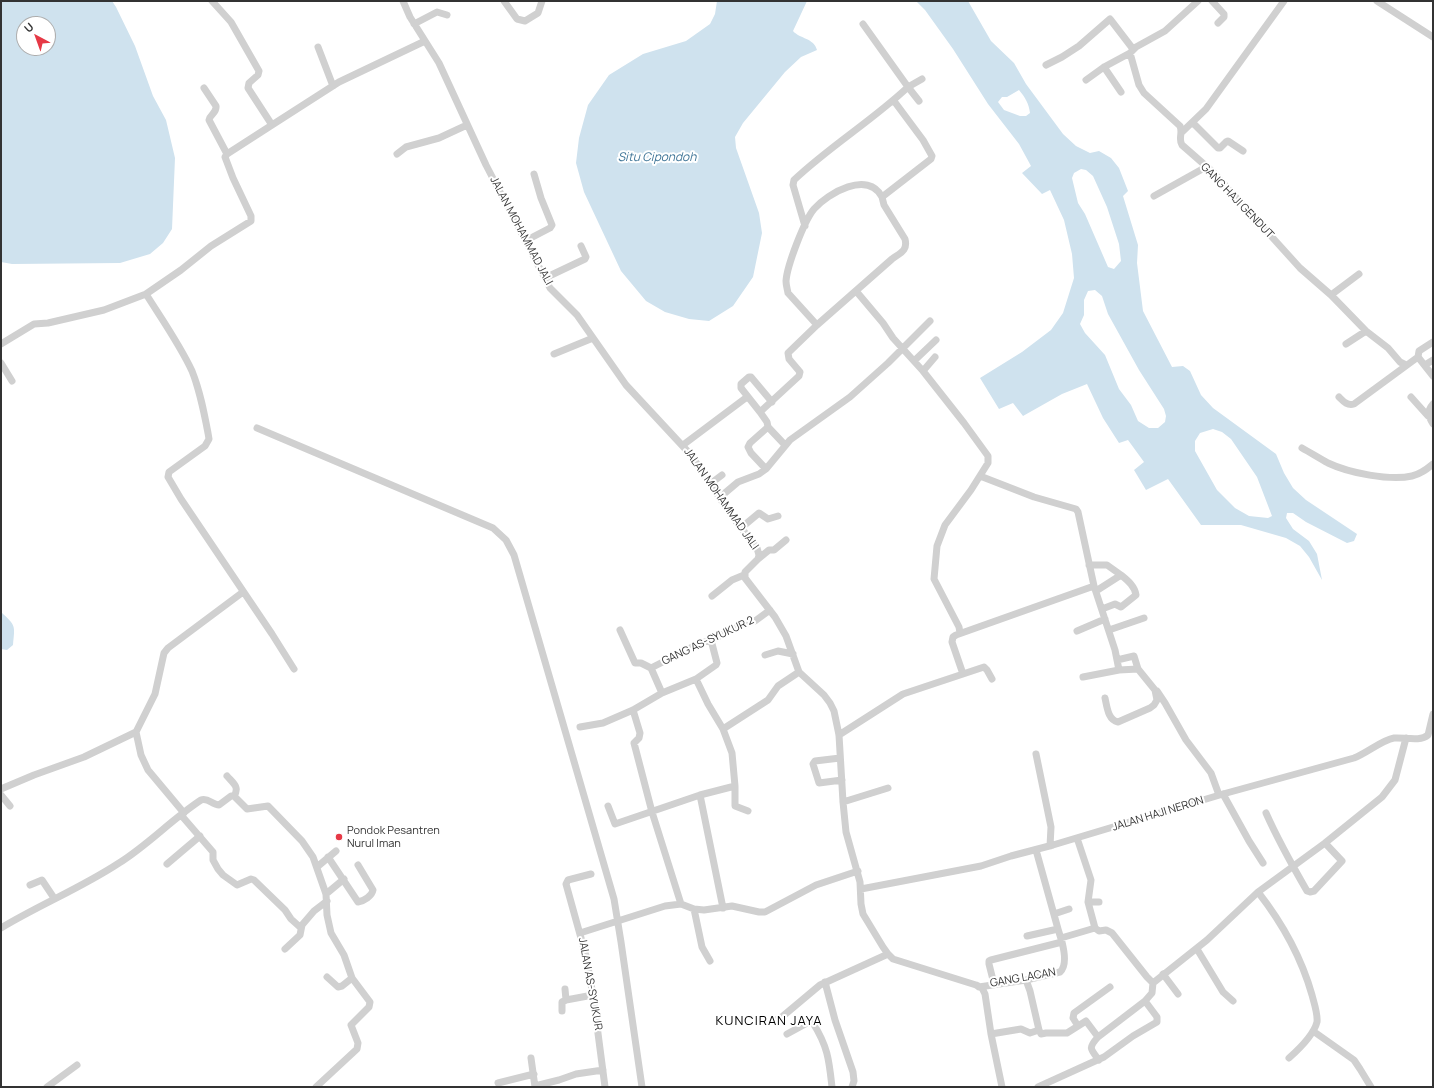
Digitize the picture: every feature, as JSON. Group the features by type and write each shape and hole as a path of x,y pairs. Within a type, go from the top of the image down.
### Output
{"street":[{"path":"212,1 231,22 259,71 258,75 249,83 248,88 272,125"},
{"name":"JALAN MOHAMMAD JALI","path":"403,1 414,24 439,63 467,125 545,278 555,293 571,307 626,385 696,462 719,498 757,548 760,555 744,575"},
{"path":"504,1 517,18 525,21 538,13 542,1"},
{"path":"1086,80 1165,30 1198,1"},
{"path":"1212,1 1224,14 1224,17 1218,23"},
{"path":"1181,133 1206,110 1284,1"},
{"path":"1377,1 1433,37"},
{"path":"414,24 437,12 447,15"},
{"path":"1046,65 1079,46 1110,19 1132,51"},
{"path":"863,24 919,101"},
{"path":"1,344 34,324 48,323 104,310 146,294 211,246 251,221 251,216 225,160 227,154 332,86 425,41"},
{"path":"318,47 332,86"},
{"name":"GANG HAJI GENDUT","path":"1132,51 1139,85 1155,105 1178,123 1181,129 1180,140 1182,145 1219,179 1300,268 1331,295 1366,331 1388,348 1400,362 1406,365"},
{"path":"1104,68 1121,92"},
{"path":"804,226 793,185 794,180 827,152 894,101 908,87 922,79"},
{"path":"204,88 216,104 217,108 209,120 227,154"},
{"path":"882,197 932,156 919,134 894,101"},
{"path":"1193,123 1218,148 1228,141 1243,151"},
{"path":"397,154 406,147 439,138 467,125"},
{"path":"1154,196 1206,167"},
{"path":"525,241 550,228 552,225 541,198 534,174"},
{"path":"760,412 799,376 800,372 789,359 788,353 817,325 905,249 907,245 905,239 884,205 882,197 873,187 860,185 850,186 836,192 815,209 804,226 788,270 786,286 788,292 817,325"},
{"path":"545,278 585,259 586,257 581,246"},
{"path":"1331,295 1359,274"},
{"path":"856,291 902,348 923,371 988,456 988,463 945,525 937,546 934,579 959,627 960,633"},
{"path":"146,294 192,370 201,398 208,433 208,439 205,446 169,472 168,477 180,499 294,669"},
{"path":"719,498 738,482 759,474 766,469 785,445 798,433 850,397 888,363 930,321"},
{"path":"1346,344 1366,331"},
{"path":"554,354 593,338"},
{"path":"914,361 936,340"},
{"path":"1339,397 1346,404 1354,404 1418,357 1419,351 1433,342"},
{"path":"923,371 936,357"},
{"path":"1418,357 1433,376"},
{"path":"1425,365 1433,360"},
{"path":"1,363 12,381"},
{"path":"772,402 752,377 749,377 740,386 767,422 768,427 785,445"},
{"path":"683,446 747,397"},
{"path":"1411,397 1433,424"},
{"path":"1428,416 1429,410 1433,404"},
{"path":"766,469 751,453 748,447 750,443 768,427"},
{"path":"257,428 493,528 506,540 514,555 614,900 642,1087"},
{"path":"1302,448 1329,463 1350,471 1369,475 1404,477 1413,476 1433,464"},
{"path":"710,484 722,476"},
{"path":"980,476 1034,497 1076,509 1080,516 1095,589 1109,630 1119,670"},
{"path":"741,528 759,513 768,519 778,516"},
{"path":"758,559 770,550 774,550 786,540"},
{"path":"1089,565 1107,564 1133,587 1136,595 1121,606 1115,604 1102,609"},
{"path":"712,596 732,580 744,575 746,581 770,610 786,636 799,672 824,695 830,703 836,718 839,735 846,832 858,871 863,914 888,954 900,962 979,986 984,991 1002,1087"},
{"path":"963,674 952,642 953,637 960,633 1095,589 1121,575"},
{"path":"1,789 84,757 136,732 155,694 164,653 168,648 243,592"},
{"name":"GANG AS-SYUKUR 2","path":"620,630 634,663 641,663 651,668 698,644 755,621 770,610"},
{"path":"1109,630 1144,618"},
{"path":"1077,631 1105,619"},
{"path":"580,727 603,723 633,710 662,693 696,679 717,663 711,640"},
{"path":"765,655 778,651 792,654"},
{"path":"1117,660 1134,656 1138,669 1165,703 1186,740 1211,773 1221,794 1263,863"},
{"path":"651,668 662,693"},
{"path":"839,735 903,694 984,668 987,670 992,679"},
{"path":"1083,677 1119,670 1138,669"},
{"path":"722,730 768,700 778,686 799,672"},
{"path":"696,679 732,753 735,806 748,811"},
{"path":"1105,698 1111,719 1118,722 1154,705 1157,700 1155,690"},
{"path":"633,710 640,733 639,738 634,743 652,812 681,904"},
{"name":"JALAN HAJI NERON","path":"861,889 975,868 1221,794 1354,758 1367,753 1387,740 1423,738 1428,735 1433,714"},
{"path":"136,732 141,755 148,770 213,852 214,862 223,875 237,885 249,879 254,880 301,928"},
{"path":"1099,1060 1092,1051 1091,1046 1098,1037 1145,1001 1152,993 1153,983 1197,949 1258,892 1325,843 1374,804 1388,790 1397,775 1406,738"},
{"path":"1036,754 1050,827 1050,846"},
{"path":"840,758 815,761 813,764 819,783 842,780"},
{"path":"1,928 54,898 102,874 136,852 204,799 219,805 234,796 237,792 237,787 227,776"},
{"path":"608,806 615,824 700,795 735,786"},
{"path":"843,802 888,788"},
{"path":"1,795 10,806"},
{"path":"700,795 723,908"},
{"path":"234,796 247,809 265,806 270,808 302,841 317,867 326,898 327,915 331,932 344,955 352,978 370,1002 370,1005 351,1025 359,1046 316,1087"},
{"path":"1266,813 1274,833 1306,891 1314,891 1342,861 1325,843"},
{"path":"167,864 200,836"},
{"path":"1077,838 1091,880 1088,902 1095,928 1099,931 1106,930 1112,933 1153,983"},
{"path":"1036,850 1062,940"},
{"path":"317,867 336,851"},
{"path":"328,857 358,902 370,895 373,890 358,865"},
{"name":"JALAN AS-SYUKUR","path":"605,1087 593,995 580,933 664,906 681,904 694,909 704,910 732,906 765,912 816,884 858,871"},
{"path":"580,933 570,904 566,881 591,874"},
{"path":"284,949 300,934 301,928 344,879"},
{"path":"30,885 42,880 54,898"},
{"path":"1258,892 1288,934 1301,961 1314,1003 1317,1020 1313,1031 1298,1051 1289,1058"},
{"path":"1088,902 1099,902"},
{"path":"694,909 702,947 710,961"},
{"path":"1054,914 1069,910"},
{"path":"994,984 989,964 991,960 1062,940 1095,928"},
{"path":"1027,936 1058,929"},
{"name":"GANG LACAN","path":"979,986 1026,980 1062,971 1064,953 1062,940"},
{"path":"1197,949 1223,992 1232,1001"},
{"path":"776,1020 825,982 888,954"},
{"path":"1163,974 1178,994"},
{"path":"327,977 338,986 342,986 352,978"},
{"path":"1026,980 1040,1034 1066,1034 1086,1021 1098,1037"},
{"path":"825,982 835,1020 853,1072 854,1081 852,1087"},
{"path":"1078,1026 1073,1018 1074,1014 1110,987"},
{"path":"565,989 566,1000"},
{"path":"562,1012 562,1002 593,995"},
{"path":"1038,1087 1099,1060 1133,1036 1157,1022 1157,1017 1145,1001"},
{"path":"787,1034 809,1022 813,1023 820,1035 827,1053 832,1087"},
{"path":"991,1034 1021,1029 1030,1033 1039,1030"},
{"path":"1313,1031 1354,1060 1371,1087"},
{"path":"531,1058 535,1087 576,1074 603,1070"},
{"path":"47,1087 77,1065"},
{"path":"498,1083 534,1074"}],"water":[{"path":"1,1 112,1 135,46 153,96 166,120 175,158 172,229 163,243 150,254 120,263 12,264 1,262"},
{"name":"Situ Cipondoh","path":"717,1 807,1 793,31 813,43 817,50 801,57 785,72 743,123 735,137 736,148 759,213 762,233 753,277 733,306 709,321 689,319 665,312 646,301 621,271 584,192 576,163 579,138 588,105 609,75 643,54 686,41 710,24 715,14"},
{"path":"916,1 968,1 991,41 1014,63 1026,84 1063,134 1076,146 1090,153 1099,151 1111,158 1119,168 1128,191 1123,196 1138,245 1137,263 1143,311 1172,367 1183,366 1190,371 1201,395 1213,408 1276,454 1284,473 1293,488 1306,500 1357,534 1354,541 1347,543 1306,522 1293,513 1287,513 1286,518 1293,529 1309,541 1317,554 1322,580 1309,557 1300,546 1286,538 1241,525 1201,525 1168,479 1146,490 1134,470 1144,462 1128,440 1119,443 1103,418 1087,384 1062,394 1023,416 1013,403 999,409 980,378 1022,352 1051,330 1063,313 1074,278 1072,254 1064,220 1050,190 1042,194 1022,173 1031,166 1019,144 988,104 953,49 925,10","holes":["1019,90 1029,107 1030,113 1026,116 1020,116 1004,110 998,102 1002,97 1007,97","1081,169 1086,170 1093,176 1107,207 1119,244 1121,261 1114,269 1108,267 1085,214 1078,203 1072,178 1074,173","1095,290 1102,296 1108,314 1139,370 1164,409 1166,416 1165,422 1158,428 1149,428 1138,421 1131,405 1119,389 1105,355 1085,333 1080,324 1084,315 1084,300 1088,291","1213,429 1222,432 1231,439 1257,477 1272,516 1268,518 1249,516 1235,508 1217,490 1195,451 1195,441 1200,433"]},
{"path":"1,612 12,623 14,629 13,645 7,650 1,649"}],"place":[{"name":"Pondok Pesantren Nurul Iman","path":"339,837"}],"district":[{"name":"KUNCIRAN JAYA","path":"769,1021"}]}
